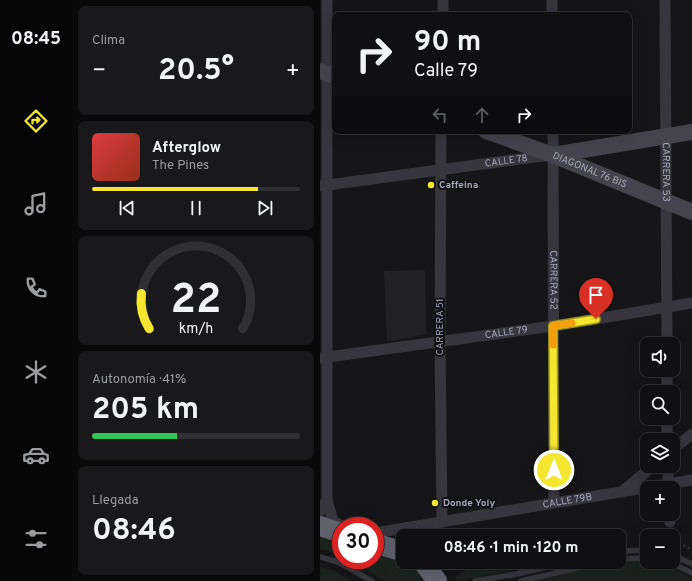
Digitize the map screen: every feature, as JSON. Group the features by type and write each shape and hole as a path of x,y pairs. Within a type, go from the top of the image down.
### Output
{"highway":[{"path":"320,526 332,527"},
{"path":"384,546 396,550"},
{"path":"428,569 436,579"}],"street":[{"path":"327,0 327,73 323,186 323,358 327,500 332,519"},
{"path":"442,12 443,0"},
{"path":"552,0 552,12"},
{"name":"CARRERA 53","path":"665,0 667,337"},
{"name":"CALLE 78","path":"323,186 553,155 692,132"},
{"name":"CARRERA 51","path":"441,134 440,341 442,522"},
{"name":"DIAGONAL 76 BIS","path":"494,134 553,155 692,212"},
{"name":"CARRERA 52","path":"552,134 554,502"},
{"name":"CALLE 79","path":"323,358 553,326 692,303"},
{"path":"680,443 692,434"},
{"path":"623,491 645,473"},
{"name":"CALLE 79B","path":"680,483 692,480"},
{"name":"CALLE 79B","path":"384,527 442,522 554,502 640,489"},
{"path":"320,511 327,500"}],"lane":[{"path":"626,551 640,550"},
{"path":"320,557 338,562 360,576 372,581"},
{"path":"626,559 640,558"},
{"path":"680,558 692,564"},
{"path":"680,567 692,573"},
{"path":"475,581 538,569"},
{"path":"521,581 573,569"},
{"path":"360,576 364,581"}],"path":[{"path":"671,521 674,540 692,550"}],"shaded area":[{"path":"425,270 426,334 387,342 384,271"},
{"path":"320,533 332,536 332,552 320,549"},
{"path":"384,552 396,555 396,569 421,569 431,581 385,581 366,569 384,569"},
{"path":"640,560 640,569 673,569 686,575 692,579 692,581 533,581 584,569 626,569 626,561"},
{"path":"320,567 335,571 350,581 320,581"},
{"path":"467,569 518,569 457,581 456,577"}],"slow traffic":[{"path":"553,345 553,326 572,323"}],"place":[{"name":"Caffeina","path":"431,185"},
{"name":"Donde Yoly","path":"435,503"}],"route":[{"path":"554,470 553,326 596,319"}]}
